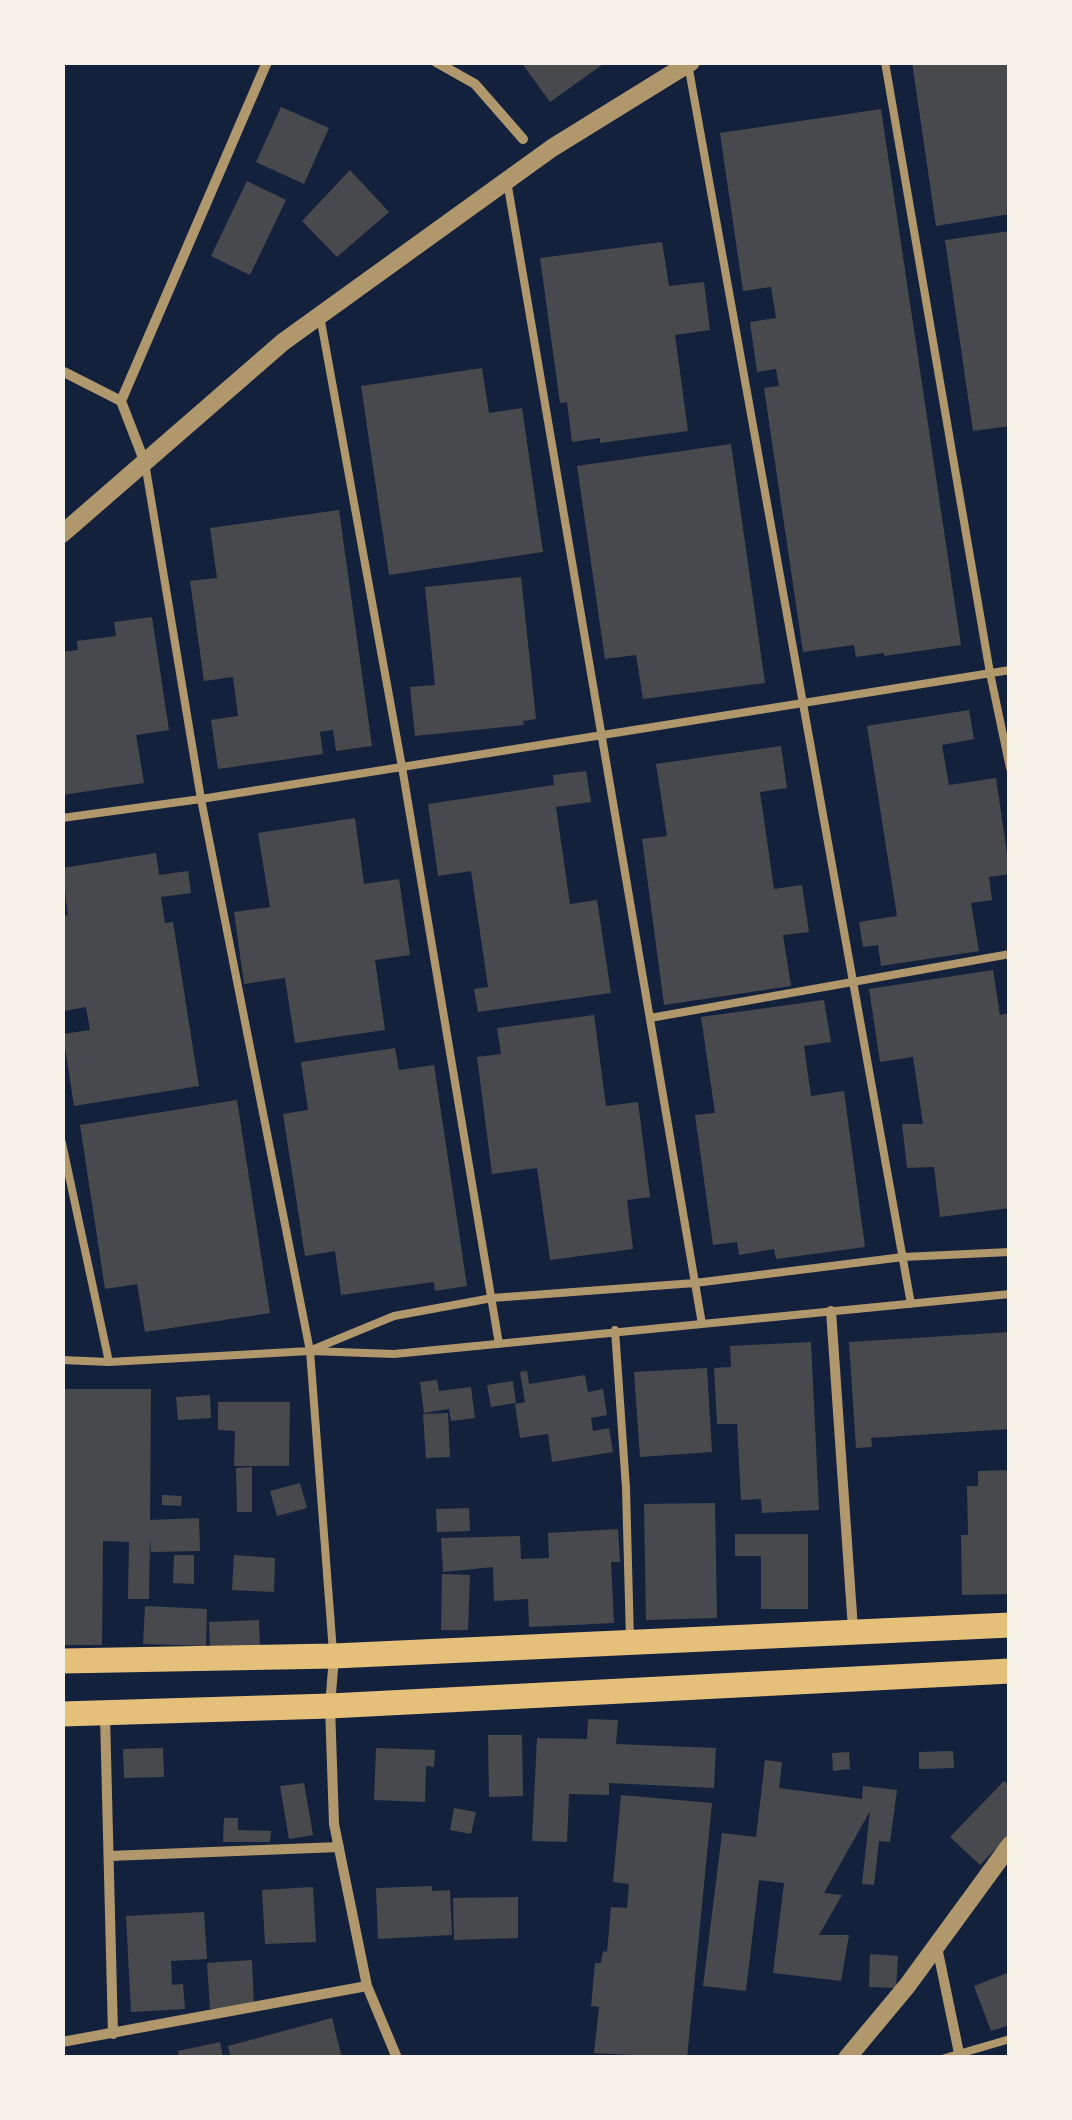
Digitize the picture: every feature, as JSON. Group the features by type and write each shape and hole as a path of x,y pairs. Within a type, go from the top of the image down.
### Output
{"main road":[{"path":"62,1661 334,1656 1010,1625"},
{"path":"62,1714 330,1706 1010,1671"}],"street":[{"path":"144,463 121,400 267,62"},
{"path":"436,62 475,84 523,139"},
{"path":"62,534 283,342 552,148 690,63"},
{"path":"62,371 121,400"},
{"path":"831,1311 853,1633"},
{"path":"334,1656 330,1706 334,1824 367,1986 397,2058"},
{"path":"104,1712 113,2034"},
{"path":"847,2058 1010,1845"},
{"path":"109,1856 339,1847"},
{"path":"936,1946 958,2055"},
{"path":"62,2042 367,1986"}],"lane":[{"path":"885,62 990,673 1010,768"},
{"path":"690,63 911,1304"},
{"path":"507,181 702,1324"},
{"path":"320,316 402,767 499,1344"},
{"path":"144,463 201,800 310,1351 334,1656"},
{"path":"62,818 201,800 1010,670"},
{"path":"650,1018 1010,954"},
{"path":"62,1143 109,1362"},
{"path":"310,1351 394,1316 492,1298 695,1283 903,1257 1010,1252"},
{"path":"62,1360 109,1362 310,1351 394,1354 1010,1294"},
{"path":"615,1330 626,1488 630,1644"},
{"path":"945,2058 1010,2039"}],"building":[{"path":"521,62 606,62 550,102"},
{"path":"912,62 1010,62 1010,214 936,226"},
{"path":"281,107 329,128 304,184 256,162"},
{"path":"881,109 961,645 884,656 856,657 854,645 803,652 764,388 779,386 776,369 757,372 750,322 776,318 771,287 743,291 720,133"},
{"path":"350,170 389,212 337,257 302,221"},
{"path":"247,181 286,200 250,275 211,256"},
{"path":"1010,231 1010,426 973,431 945,240"},
{"path":"662,242 669,286 704,282 710,330 675,335 688,431 600,443 600,438 572,442 567,402 560,403 540,258"},
{"path":"482,368 489,413 522,408 543,552 389,575 361,386"},
{"path":"731,444 765,683 643,699 636,655 605,659 577,466"},
{"path":"339,510 372,746 336,751 333,730 320,732 323,754 218,769 211,720 238,716 233,677 204,681 190,581 217,578 210,528"},
{"path":"521,577 536,719 523,721 524,725 415,736 410,687 435,685 425,587"},
{"path":"152,617 169,730 136,735 144,783 62,795 62,652 78,650 77,641 116,636 114,622"},
{"path":"969,710 974,739 942,745 949,785 996,778 1010,874 989,877 992,900 971,903 979,951 881,966 878,945 863,947 859,922 897,916 867,726"},
{"path":"781,746 787,788 760,792 774,889 802,885 809,932 783,935 791,986 664,1005 642,839 667,836 656,764"},
{"path":"586,771 591,802 556,807 570,904 597,900 611,993 478,1012 474,989 488,987 471,871 438,876 428,804 554,785 553,775"},
{"path":"355,818 364,884 399,879 410,955 375,960 385,1030 295,1043 285,978 244,984 234,912 270,907 258,833"},
{"path":"156,853 159,875 188,871 191,893 161,897 165,923 173,922 199,1086 74,1106 63,1034 90,1030 86,1007 64,1011 62,916 68,915 62,868"},
{"path":"993,970 1000,1015 1010,1013 1010,1208 940,1217 934,1167 907,1168 902,1124 923,1124 913,1057 880,1062 869,989"},
{"path":"824,1000 831,1042 804,1046 811,1096 844,1091 865,1247 776,1259 774,1249 739,1255 737,1242 713,1245 695,1115 715,1113 701,1017"},
{"path":"594,1015 606,1106 638,1102 650,1197 627,1200 633,1249 550,1260 537,1168 492,1174 477,1057 501,1054 497,1028"},
{"path":"395,1048 399,1070 434,1065 467,1286 435,1291 434,1282 341,1295 335,1251 305,1256 283,1114 308,1110 301,1062"},
{"path":"237,1100 270,1313 145,1332 137,1284 105,1289 80,1125"},
{"path":"1010,1332 1010,1429 871,1438 872,1447 856,1448 849,1342"},
{"path":"811,1342 819,1510 762,1513 761,1499 741,1500 737,1424 717,1424 714,1368 731,1367 730,1346"},
{"path":"707,1368 712,1452 640,1457 634,1372"},
{"path":"527,1371 529,1384 585,1375 588,1392 603,1389 607,1415 591,1418 593,1431 609,1428 613,1452 552,1462 548,1434 520,1438 515,1404 525,1402 520,1372"},
{"path":"437,1380 439,1391 471,1387 475,1418 451,1421 449,1409 424,1413 420,1382"},
{"path":"513,1381 516,1403 491,1407 487,1385"},
{"path":"62,1389 151,1389 150,1520 199,1518 200,1551 151,1552 150,1537 149,1599 128,1599 129,1542 103,1541 102,1645 62,1645"},
{"path":"210,1395 211,1418 178,1420 176,1397"},
{"path":"218,1402 290,1402 289,1466 234,1466 235,1431 218,1430"},
{"path":"448,1413 450,1457 426,1458 423,1414"},
{"path":"252,1467 252,1512 237,1512 236,1468"},
{"path":"1010,1470 1010,1594 962,1595 961,1535 968,1535 967,1486 978,1486 978,1471"},
{"path":"300,1483 307,1508 277,1516 270,1491"},
{"path":"162,1495 182,1496 181,1506 162,1505"},
{"path":"715,1503 717,1618 646,1620 644,1504"},
{"path":"469,1508 470,1531 437,1532 436,1509"},
{"path":"618,1529 620,1562 611,1562 614,1623 529,1627 528,1599 494,1601 493,1567 443,1572 441,1538 520,1536 521,1559 549,1558 548,1533"},
{"path":"735,1534 808,1534 808,1609 761,1609 761,1556 735,1556"},
{"path":"174,1555 194,1555 194,1584 173,1583"},
{"path":"234,1555 275,1558 274,1592 232,1590"},
{"path":"442,1574 470,1575 468,1630 441,1630"},
{"path":"145,1606 207,1609 206,1646 143,1644"},
{"path":"259,1620 260,1650 210,1650 209,1622"},
{"path":"588,1719 618,1720 616,1744 716,1748 714,1788 609,1783 609,1795 569,1794 567,1842 532,1841 537,1738 587,1739"},
{"path":"488,1735 522,1735 523,1796 489,1797"},
{"path":"163,1748 164,1777 124,1778 123,1749"},
{"path":"376,1748 435,1750 434,1767 426,1766 425,1802 374,1800"},
{"path":"953,1751 954,1768 919,1769 919,1752"},
{"path":"849,1752 850,1769 833,1771 832,1753"},
{"path":"765,1760 782,1762 779,1788 862,1799 863,1786 897,1790 890,1842 879,1841 874,1885 862,1884 870,1811 824,1893 842,1895 819,1935 849,1935 841,1981 773,1973 784,1883 759,1880 746,1991 703,1986 722,1833 756,1837"},
{"path":"1004,1781 1010,1786 1010,1834 980,1865 950,1837"},
{"path":"304,1783 313,1835 289,1839 280,1786"},
{"path":"621,1795 712,1803 687,2058 594,2053 599,2007 591,2006 595,1963 601,1963 603,1951 607,1952 611,1907 627,1908 629,1884 613,1882"},
{"path":"454,1808 476,1812 471,1834 450,1830"},
{"path":"224,1818 238,1818 238,1830 271,1831 270,1842 223,1842"},
{"path":"432,1886 432,1891 450,1890 452,1935 378,1939 376,1888"},
{"path":"313,1887 316,1942 265,1944 262,1890"},
{"path":"518,1897 518,1938 454,1940 453,1898"},
{"path":"204,1912 207,1959 171,1961 172,1985 183,1984 185,2009 131,2012 126,1916"},
{"path":"870,1954 898,1956 896,1988 869,1987"},
{"path":"252,1960 254,2007 210,2009 207,1963"},
{"path":"1010,1972 1010,2025 991,2031 974,1986"},
{"path":"332,2018 342,2058 231,2058 228,2046"},
{"path":"220,2042 223,2058 179,2058 178,2051"}]}
